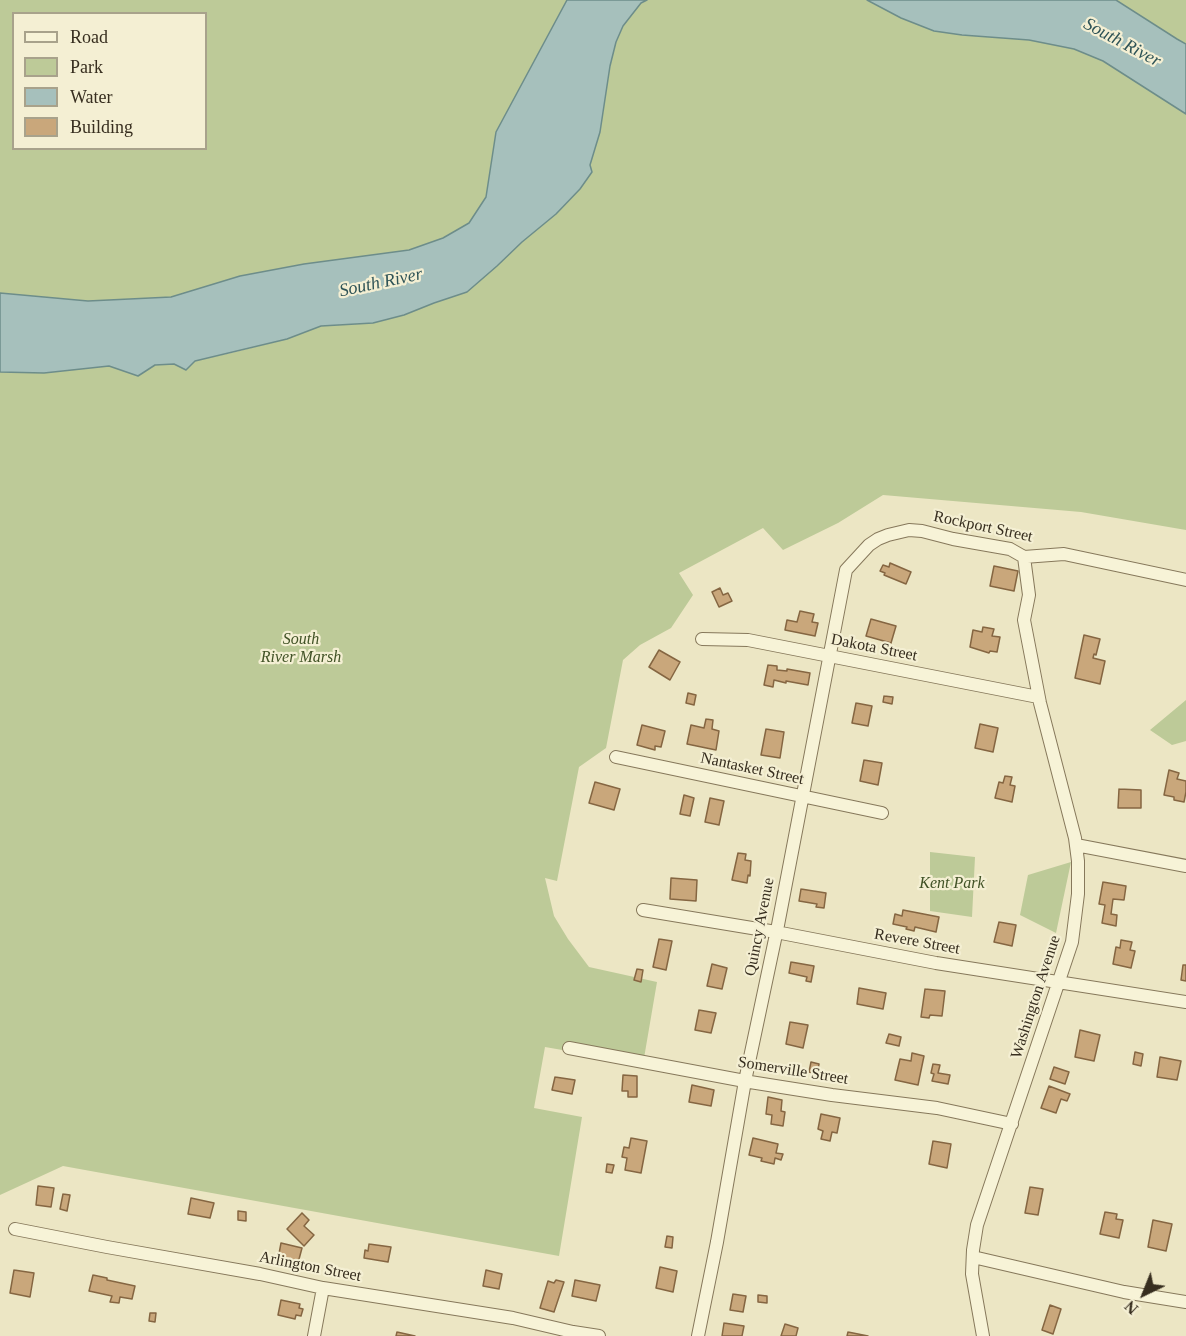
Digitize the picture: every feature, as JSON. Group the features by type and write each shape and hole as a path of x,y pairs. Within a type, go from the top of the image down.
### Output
{"street":[{"name":"Rockport Street","path":"879,539 898,532 922,531 1010,549 1024,556 1064,554 1186,580"},
{"name":"Quincy Avenue","path":"698,1336 745,1081 846,570 869,545 879,539"},
{"name":"Washington Avenue","path":"983,1336 972,1274 977,1225 1072,942 1078,894 1076,845 1038,697 1024,620 1029,595 1024,556"},
{"name":"Dakota Street","path":"702,639 748,640 1038,697"},
{"name":"Nantasket Street","path":"616,757 882,813"},
{"path":"1076,845 1186,866"},
{"name":"Revere Street","path":"643,910 776,932 936,963 1186,1002"},
{"name":"Somerville Street","path":"569,1048 745,1081 832,1095 938,1108 1012,1124"},
{"name":"Arlington Street","path":"15,1229 260,1274 323,1288 513,1318 599,1336"},
{"path":"973,1257 1124,1292 1186,1302"},
{"path":"314,1336 323,1288"}],"green space":[{"path":"0,0 567,0 496,132 486,197 469,223 443,238 409,250 304,264 240,276 171,297 88,301 0,293"},
{"name":"South River Marsh","path":"647,0 867,0 901,18 934,31 1029,40 1074,49 1103,61 1186,114 1186,530 1081,512 883,495 838,523 783,550 763,528 679,573 693,595 671,628 640,645 623,660 606,748 579,767 557,881 545,878 554,916 589,967 657,982 643,1064 545,1047 534,1108 582,1117 559,1256 63,1166 0,1195 0,372 44,373 109,366 138,376 155,365 194,361 231,353 287,339 321,326 373,323 404,315 434,303 497,266 556,214 580,189 592,172 590,165 600,132 616,42 623,26 641,3"},
{"path":"1116,0 1186,0 1186,44 1177,39"},
{"path":"1186,700 1186,741 1172,745 1150,730"},
{"name":"Kent Park","path":"930,852 975,857 972,917 930,911"},
{"name":"Kent Park","path":"1071,862 1056,933 1020,915 1028,875"}],"water":[{"name":"South River","path":"567,0 647,0 641,3 623,26 616,42 600,132 590,165 592,172 580,189 556,214 467,292 404,315 373,323 321,326 287,339 195,361 186,370 174,364 155,365 138,376 109,366 44,373 0,372 0,293 88,301 171,297 240,276 304,264 409,250 443,238 469,223 486,197 496,132"},
{"name":"South River","path":"867,0 1116,0 1186,44 1186,114 1103,61 1074,49 1029,40 934,31 901,18"}],"building":[{"path":"890,563 911,572 906,584 880,571 883,565 889,567"},
{"path":"994,566 1018,571 1014,591 990,586"},
{"path":"720,588 723,595 728,593 732,601 719,607 712,592"},
{"path":"800,611 814,614 812,622 818,623 815,636 785,630 787,620 797,622"},
{"path":"871,619 896,626 891,643 866,636"},
{"path":"983,627 994,629 992,636 1000,637 997,652 990,651 989,653 970,647 973,630 982,632"},
{"path":"1084,635 1100,639 1093,658 1105,661 1100,684 1075,678"},
{"path":"659,650 680,662 670,680 649,667"},
{"path":"768,665 777,666 777,670 787,671 787,669 810,673 808,685 774,680 773,687 764,685"},
{"path":"688,693 696,695 694,705 686,703"},
{"path":"884,696 893,697 892,704 883,702"},
{"path":"856,703 872,706 868,726 852,723"},
{"path":"706,719 713,720 712,729 719,731 716,750 687,744 691,725 704,728"},
{"path":"980,724 998,728 993,752 975,748"},
{"path":"642,725 665,731 661,747 655,746 655,750 637,745"},
{"path":"766,729 784,732 780,758 761,755"},
{"path":"864,760 882,763 878,785 860,781"},
{"path":"1169,770 1179,773 1177,779 1186,781 1184,802 1164,795"},
{"path":"1005,776 1012,777 1010,785 1015,786 1012,802 995,798 999,782 1003,783"},
{"path":"595,782 620,789 614,810 589,803"},
{"path":"1119,789 1141,790 1141,808 1118,808"},
{"path":"684,795 694,798 690,816 680,814"},
{"path":"710,798 724,801 719,825 705,822"},
{"path":"738,853 746,854 745,860 751,861 747,883 732,880"},
{"path":"671,878 697,880 696,901 670,899"},
{"path":"1103,882 1126,886 1124,900 1113,899 1111,914 1117,915 1116,926 1102,923 1105,905 1099,904"},
{"path":"801,889 826,893 824,908 816,907 817,904 799,901"},
{"path":"903,910 939,917 936,932 915,927 914,931 893,924 895,914 902,916"},
{"path":"999,922 1016,925 1012,946 994,942"},
{"path":"659,939 672,941 666,970 653,967"},
{"path":"1121,940 1132,942 1130,950 1135,951 1131,968 1113,964 1116,947 1120,948"},
{"path":"791,962 814,966 811,982 806,981 807,977 789,973"},
{"path":"712,964 727,968 722,989 707,986"},
{"path":"1183,965 1186,965 1186,981 1181,980"},
{"path":"637,969 643,970 641,982 634,980"},
{"path":"859,988 886,993 883,1009 857,1004"},
{"path":"925,989 945,991 942,1016 921,1017"},
{"path":"699,1010 716,1013 711,1033 695,1030"},
{"path":"790,1022 808,1025 803,1048 786,1044"},
{"path":"1080,1030 1100,1035 1094,1061 1075,1057"},
{"path":"889,1034 901,1037 899,1046 886,1043"},
{"path":"1135,1052 1143,1054 1141,1066 1133,1064"},
{"path":"912,1053 924,1056 918,1085 895,1080 900,1059 911,1061"},
{"path":"1160,1057 1181,1061 1177,1080 1157,1077"},
{"path":"811,1062 819,1064 817,1074 809,1072"},
{"path":"933,1064 940,1065 938,1073 950,1075 948,1084 932,1081"},
{"path":"1054,1067 1069,1072 1065,1084 1050,1079"},
{"path":"623,1075 637,1076 637,1097 628,1097 628,1091 622,1091"},
{"path":"555,1077 575,1080 572,1094 552,1090"},
{"path":"692,1085 714,1090 711,1106 689,1102"},
{"path":"1049,1086 1070,1094 1067,1101 1061,1099 1056,1113 1041,1108"},
{"path":"768,1097 782,1100 781,1111 785,1112 783,1126 771,1124 772,1115 766,1114"},
{"path":"821,1114 840,1118 837,1133 832,1132 830,1141 821,1139 823,1131 818,1129"},
{"path":"631,1138 647,1141 641,1173 625,1170 627,1158 622,1157 624,1147 629,1148"},
{"path":"753,1138 778,1144 776,1153 783,1154 781,1160 775,1158 774,1164 749,1155"},
{"path":"933,1141 951,1144 947,1168 929,1164"},
{"path":"607,1164 614,1165 612,1173 606,1172"},
{"path":"38,1186 54,1188 51,1207 36,1205"},
{"path":"1030,1187 1043,1189 1038,1215 1025,1213"},
{"path":"63,1194 70,1195 67,1211 60,1209"},
{"path":"191,1198 214,1203 210,1218 188,1214"},
{"path":"238,1211 246,1212 246,1221 238,1220"},
{"path":"1105,1212 1117,1214 1116,1219 1123,1220 1119,1238 1100,1234"},
{"path":"302,1213 309,1220 304,1226 314,1235 304,1246 287,1229"},
{"path":"1153,1220 1172,1224 1166,1251 1148,1247"},
{"path":"667,1236 673,1237 672,1248 665,1247"},
{"path":"281,1243 302,1248 298,1263 278,1259"},
{"path":"369,1244 391,1247 388,1262 364,1258"},
{"path":"660,1267 677,1271 673,1292 656,1288"},
{"path":"14,1270 34,1273 30,1297 10,1293"},
{"path":"486,1270 502,1274 499,1289 483,1286"},
{"path":"93,1275 135,1286 132,1299 120,1297 119,1303 110,1302 112,1296 89,1291"},
{"path":"556,1280 564,1282 554,1312 540,1308 548,1281 554,1283"},
{"path":"575,1280 600,1285 596,1301 572,1296"},
{"path":"733,1294 746,1296 743,1312 730,1310"},
{"path":"758,1295 767,1296 767,1303 758,1302"},
{"path":"281,1300 300,1304 299,1308 303,1309 301,1316 296,1315 295,1319 278,1315"},
{"path":"1050,1305 1061,1309 1053,1334 1042,1330"},
{"path":"150,1313 156,1313 155,1322 149,1321"},
{"path":"724,1323 744,1326 742,1336 722,1336"},
{"path":"785,1324 798,1328 796,1336 781,1336"},
{"path":"397,1332 415,1336 396,1336"},
{"path":"848,1332 868,1336 847,1336"}]}
